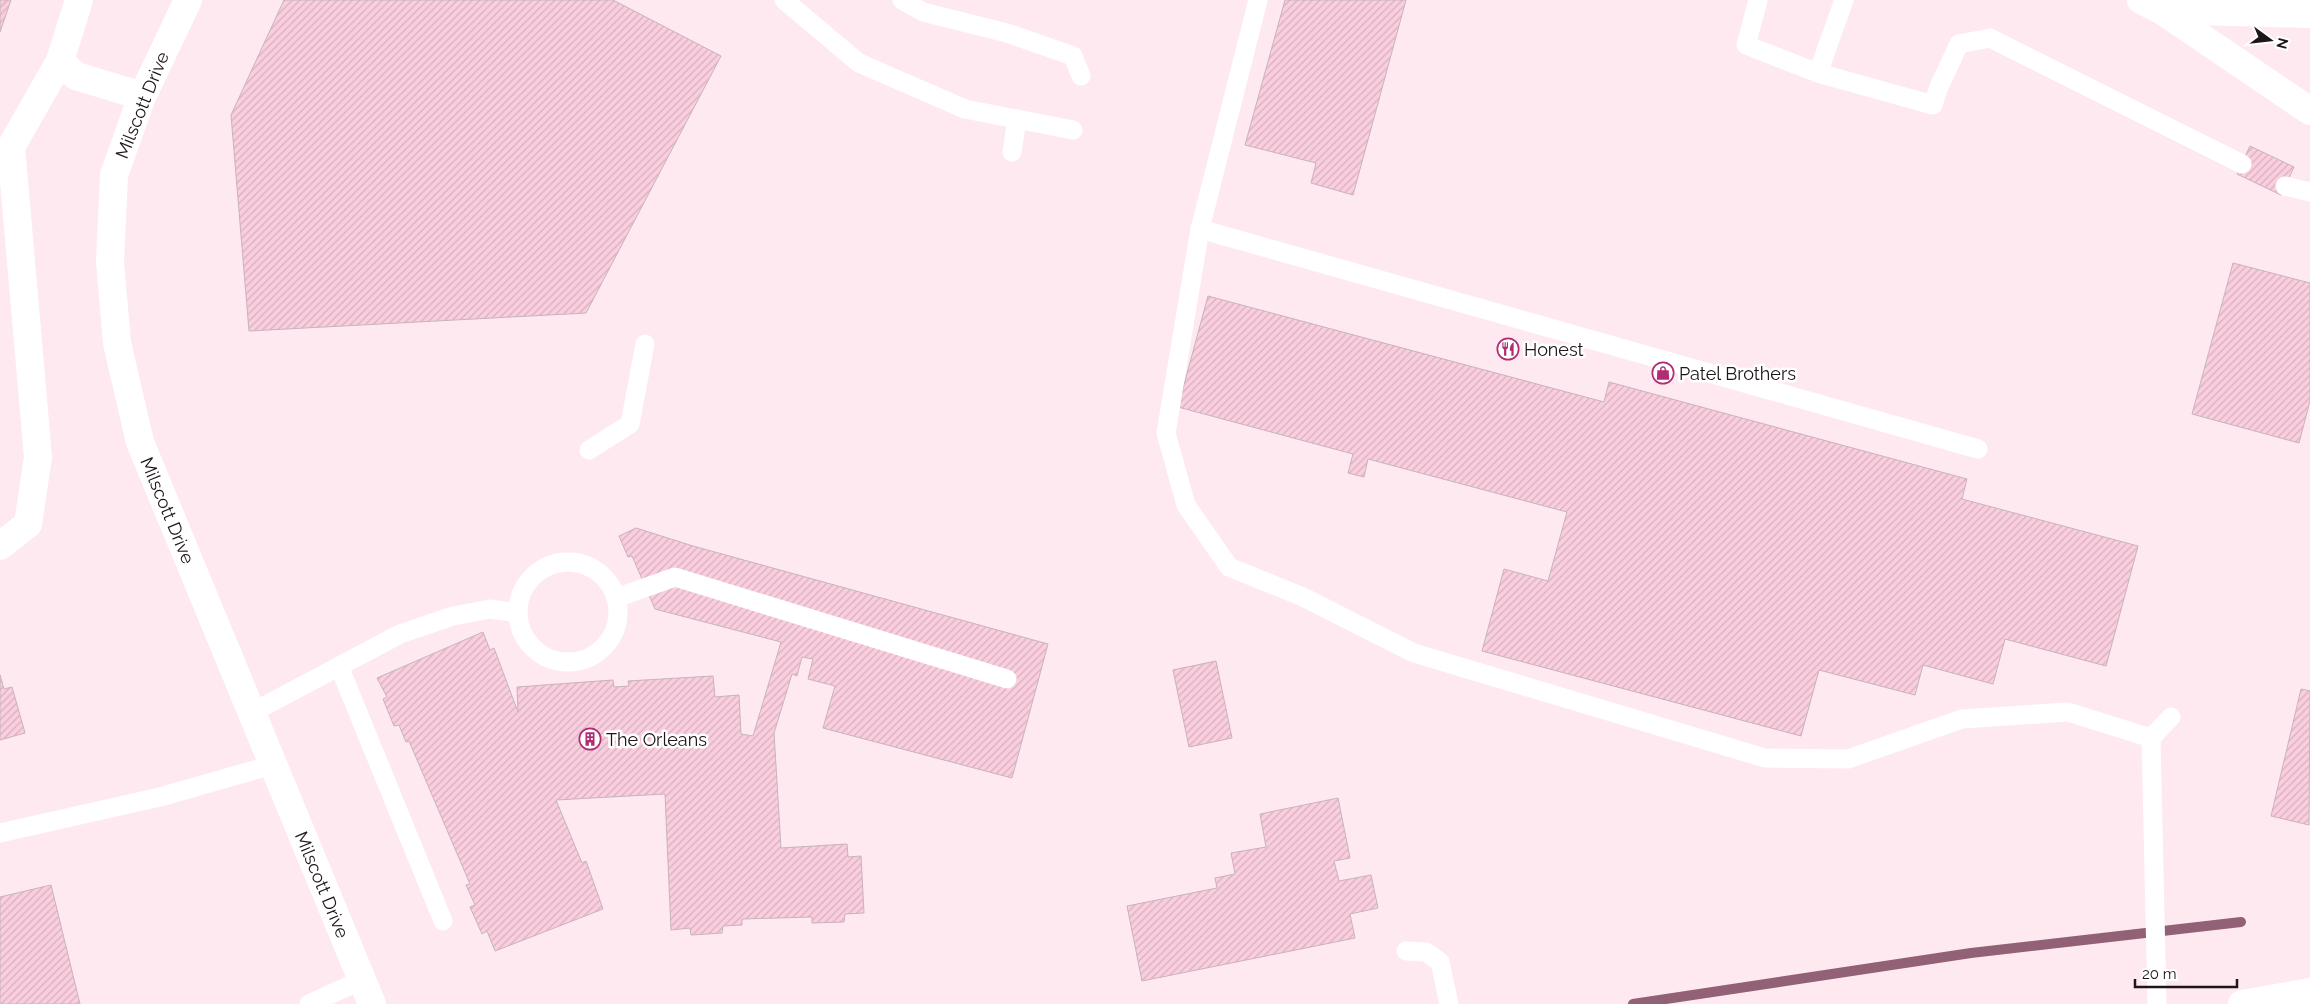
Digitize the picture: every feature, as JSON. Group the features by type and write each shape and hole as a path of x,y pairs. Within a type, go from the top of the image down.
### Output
{"street":[{"path":"0,546 28,524 38,457 11,148 60,61 79,0"},
{"name":"Milscott Drive","path":"188,0 142,96 114,175 110,262 117,343 140,442 367,992"},
{"path":"2151,5 2310,14"},
{"path":"2151,5 2310,111"},
{"path":"60,61 76,76 142,96"},
{"path":"2242,1004 2310,992"}],"lane":[{"path":"784,0 859,63 964,109 1073,130"},
{"path":"902,0 923,12 1007,33 1073,56 1081,76"},
{"path":"1258,0 1200,229 1166,433 1186,505 1229,567 1303,597 1414,653 1765,758 1848,759 1962,719 2068,712 2151,738"},
{"path":"1758,0 1746,45 1818,73 1933,105 1938,89 1959,44 1990,38 2242,164"},
{"path":"1818,73 1844,0"},
{"path":"1012,152 1017,119"},
{"path":"2285,186 2310,192"},
{"path":"1200,229 1978,449"},
{"path":"589,450 630,424 645,344"},
{"path":"567,562 586,565 603,575 614,592 619,611 615,631 605,647 589,659 569,663 550,659 533,649 522,633 518,613 521,594 532,577 548,566 567,562"},
{"path":"616,598 676,577 1007,678"},
{"path":"251,713 400,634 453,616 490,609 518,613"},
{"path":"339,666 443,921"},
{"path":"2156,1004 2151,738 2171,717"},
{"path":"0,833 160,797 272,765"},
{"path":"1406,951 1426,952 1440,962 1448,1002"},
{"path":"309,1004 367,992"}],"building":[{"path":"0,0 11,0 0,32"},
{"path":"284,0 613,0 721,56 586,313 249,331 231,115"},
{"path":"1285,0 1406,0 1353,195 1311,183 1316,163 1245,145"},
{"path":"2250,146 2294,167 2281,195 2237,174"},
{"path":"2233,263 2310,283 2310,401 2299,443 2192,414"},
{"path":"1208,296 1604,402 1609,382 1967,479 1962,499 2138,546 2106,666 2005,639 1993,684 1923,665 1915,695 1819,670 1801,736 1482,651 1504,569 1548,581 1567,512 1368,459 1364,477 1348,473 1353,454 1178,407"},
{"name":"The Orleans","path":"636,528 693,546 1048,644 1012,778 823,728 835,686 808,679 813,659 802,657 797,676 792,674 774,733 781,848 847,844 848,857 861,856 864,913 845,914 844,922 812,923 812,917 742,919 742,925 723,926 722,933 691,935 690,928 671,930 665,794 556,800 582,863 586,861 603,909 495,951 487,931 482,934 470,907 475,905 466,885 470,884 409,741 406,742 399,725 394,726 383,699 387,697 377,678 483,632 490,650 494,648 518,712 517,687 613,680 614,687 629,686 628,681 713,676 715,697 739,695 741,734 753,736 781,642 655,609 632,556 628,557 619,536"},
{"path":"1216,661 1232,738 1189,747 1173,670"},
{"path":"0,675 4,689 12,687 25,733 0,740"},
{"path":"2301,689 2310,691 2309,825 2271,816"},
{"path":"1338,798 1350,858 1334,861 1339,881 1371,875 1378,908 1350,914 1355,938 1142,981 1127,906 1217,888 1215,878 1235,874 1231,853 1266,847 1260,814"},
{"path":"51,885 80,1004 0,1004 0,897"}],"waterway":[{"path":"1633,1004 1971,953 2241,922"}],"place":[{"name":"Honest","path":"1508,349"},
{"name":"Patel Brothers","path":"1663,373"},
{"name":"The Orleans","path":"590,739"}]}
